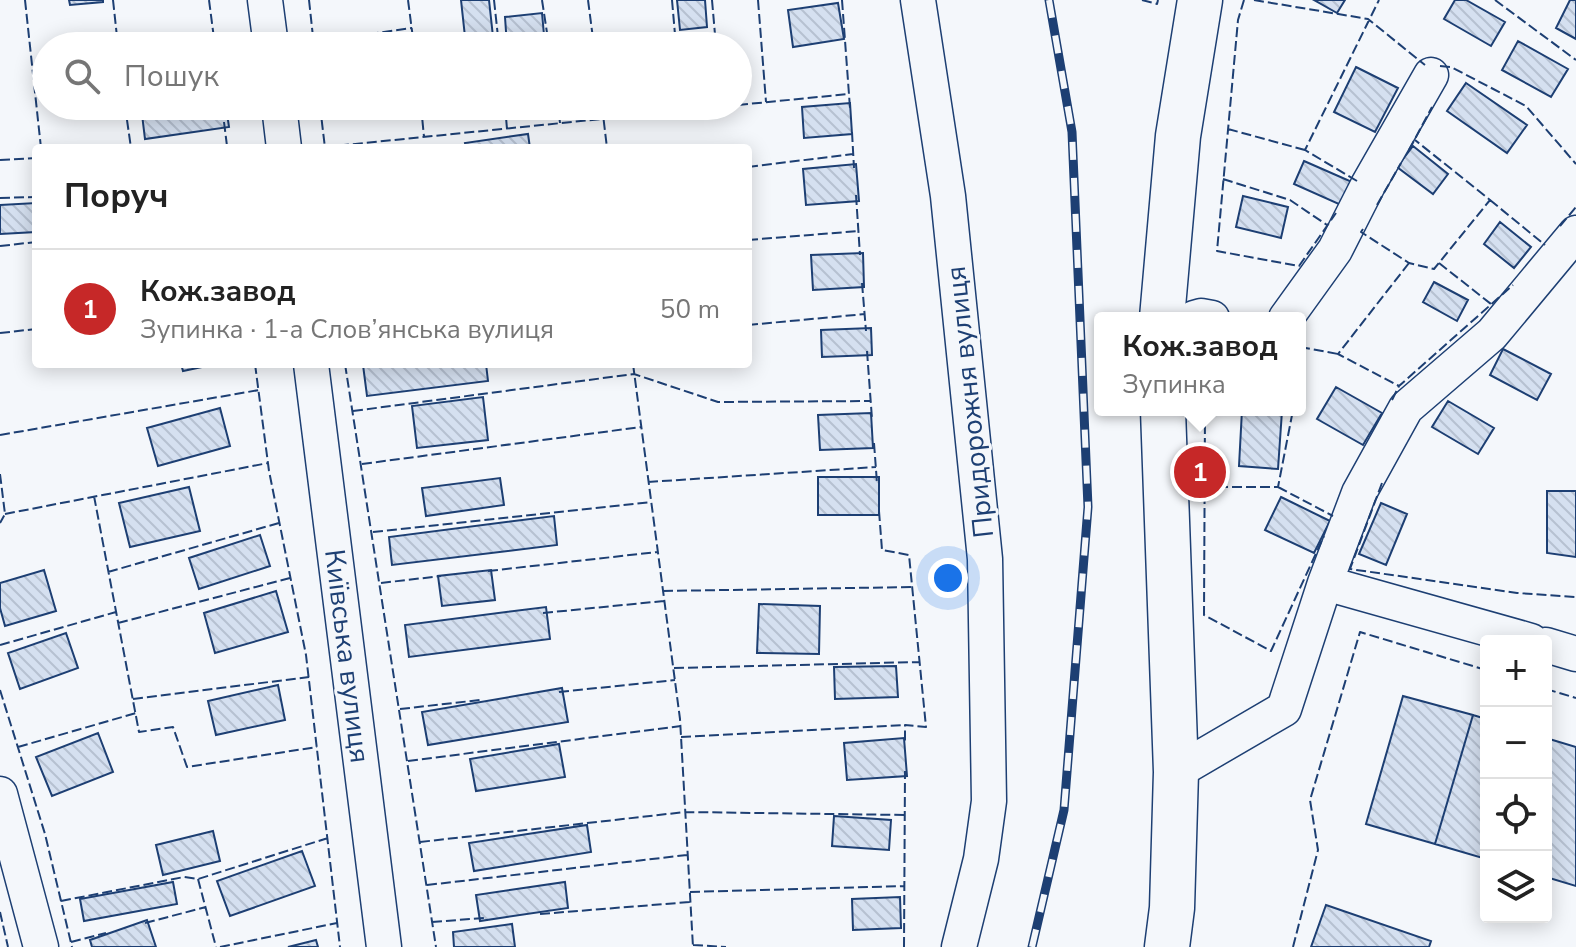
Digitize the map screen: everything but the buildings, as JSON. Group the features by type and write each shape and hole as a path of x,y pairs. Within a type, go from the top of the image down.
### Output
{"street":[{"path":"265,0 269,32"},
{"name":"Придорожня вулиця","path":"918,0 948,196 985,559 989,801 981,859 959,947"},
{"path":"1163,312 1178,136 1200,0"},
{"path":"1290,312 1335,250 1431,75"},
{"path":"281,120 284,144"},
{"path":"1176,772 1284,709 1325,583 1359,493 1406,408 1492,334 1576,233"},
{"name":"Київська вулиця","path":"312,368 384,947"},
{"path":"1163,416 1176,772 1172,908 1167,947"},
{"path":"1325,583 1510,635"},
{"path":"1552,647 1576,654"},
{"path":"0,794 41,947"}],"railway":[{"path":"1032,947 1064,810 1088,507 1072,132 1049,0"}],"fence":[{"path":"25,0 32,65"},
{"path":"113,0 116,32"},
{"path":"209,0 213,32"},
{"path":"309,0 312,32"},
{"path":"408,0 412,32"},
{"path":"494,0 497,32"},
{"path":"542,0 547,32"},
{"path":"588,0 592,32"},
{"path":"672,0 675,32"},
{"path":"712,0 715,32"},
{"path":"758,0 766,102"},
{"path":"842,0 850,108"},
{"path":"1142,0 1157,4 1158,0"},
{"path":"1244,0 1238,20 1217,251 1299,266 1336,213"},
{"path":"1254,0 1368,19 1425,65"},
{"path":"1357,181 1305,150 1379,0"},
{"path":"1495,0 1576,60"},
{"path":"384,32 412,28"},
{"path":"1440,66 1451,67 1526,106 1576,164"},
{"path":"752,104 849,94"},
{"path":"1409,150 1432,107"},
{"path":"38,120 41,144"},
{"path":"127,120 130,144"},
{"path":"322,120 325,144"},
{"path":"422,120 424,137"},
{"path":"506,120 507,129"},
{"path":"355,144 591,120"},
{"path":"604,120 607,144"},
{"path":"224,122 227,144"},
{"path":"1228,129 1305,150"},
{"path":"852,132 854,168"},
{"path":"1363,229 1361,232 1409,263 1434,269 1490,200 1415,140"},
{"path":"752,167 853,154"},
{"path":"0,160 32,158"},
{"path":"1377,205 1401,163"},
{"path":"1223,179 1290,200 1327,225"},
{"path":"856,195 860,255"},
{"path":"0,198 32,197"},
{"path":"1490,200 1545,245"},
{"path":"1560,226 1576,207"},
{"path":"752,240 859,231"},
{"path":"0,246 32,242"},
{"path":"1409,263 1338,354 1399,386 1513,285"},
{"path":"1439,263 1491,304"},
{"path":"862,283 866,331"},
{"path":"752,325 865,314"},
{"path":"0,333 32,329"},
{"path":"1306,348 1338,354"},
{"path":"867,351 872,419"},
{"path":"256,368 269,471 306,655 340,947"},
{"path":"346,368 436,947"},
{"path":"634,368 680,719 693,947"},
{"path":"353,411 634,374 718,402 871,401"},
{"path":"1392,400 1399,386"},
{"path":"0,435 259,390"},
{"path":"1205,416 1204,615 1271,651 1324,536"},
{"path":"1204,487 1278,487 1292,416"},
{"path":"362,464 641,427"},
{"path":"874,443 877,483"},
{"path":"5,514 268,463"},
{"path":"648,482 876,467"},
{"path":"0,474 5,514 0,523"},
{"path":"1382,483 1350,569 1517,593 1576,597"},
{"path":"1278,487 1333,516"},
{"path":"94,496 139,732 173,727 187,767 317,747"},
{"path":"373,532 651,502"},
{"path":"879,511 882,550 909,555 926,727 905,725 905,743"},
{"path":"108,572 279,523"},
{"path":"488,571 657,552"},
{"path":"381,583 441,576"},
{"path":"118,623 290,578"},
{"path":"663,591 912,587"},
{"path":"543,613 664,601"},
{"path":"0,645 116,612"},
{"path":"1293,947 1318,850 1310,800 1360,632 1480,668"},
{"path":"674,668 919,662"},
{"path":"133,699 309,677"},
{"path":"559,692 675,680"},
{"path":"0,690 45,834 72,947"},
{"path":"1552,691 1576,698"},
{"path":"400,709 480,700"},
{"path":"18,747 136,713"},
{"path":"681,737 905,725"},
{"path":"408,761 681,726"},
{"path":"904,947 905,771"},
{"path":"420,842 685,812 905,815"},
{"path":"61,901 184,877 198,879 328,838"},
{"path":"427,885 687,855"},
{"path":"198,879 216,947"},
{"path":"690,892 905,886"},
{"path":"540,914 690,902"},
{"path":"145,923 206,907"},
{"path":"0,912 8,947"},
{"path":"432,922 484,918"},
{"path":"220,947 337,923"},
{"path":"71,942 106,933"},
{"path":"693,945 726,947"}],"place":[{"name":"Кож.завод","path":"1200,472"}]}
